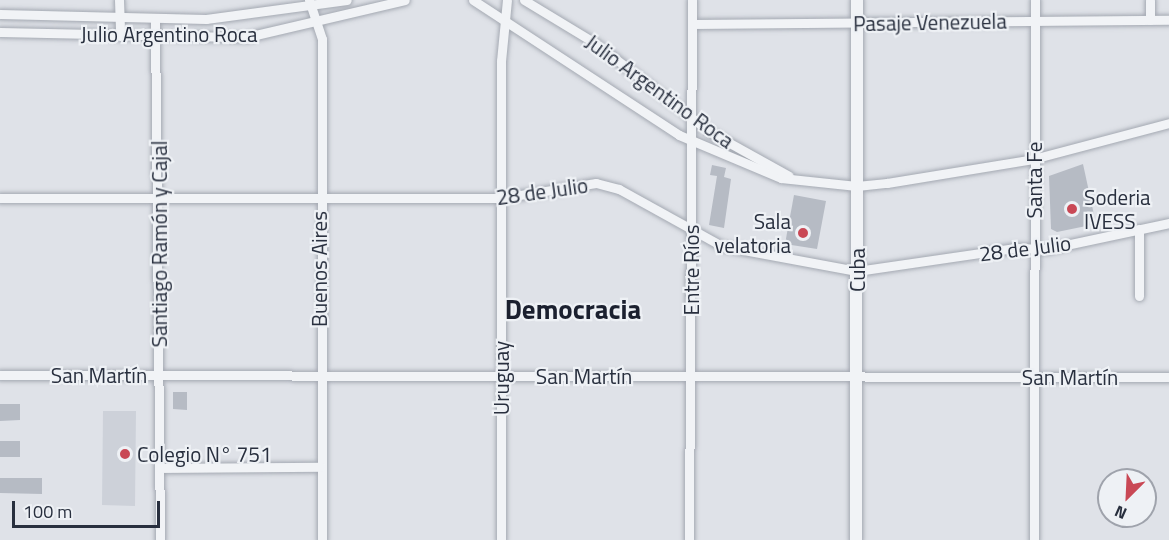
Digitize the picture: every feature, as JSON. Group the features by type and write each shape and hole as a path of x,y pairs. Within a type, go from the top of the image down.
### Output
{"street":[{"path":"119,0 120,36"},
{"name":"Julio Argentino Roca","path":"0,14 155,20 347,0"},
{"name":"Julio Argentino Roca","path":"0,32 157,37 247,37 318,24 405,0"},
{"name":"Julio Argentino Roca","path":"473,0 505,18 691,141 770,175 797,180 857,186 1033,159 1169,123"},
{"name":"Uruguay","path":"501,540 501,198 507,0"},
{"name":"Julio Argentino Roca","path":"524,0 595,43 691,120 797,180"},
{"name":"Entre Ríos","path":"689,540 692,0"},
{"name":"Cuba","path":"856,540 857,0"},
{"name":"Santa Fe","path":"1034,540 1035,0"},
{"path":"1150,0 1150,20"},
{"name":"Buenos Aires","path":"310,4 318,24 322,540"},
{"name":"Santiago Ramón y Cajal","path":"155,20 160,196 160,540"},
{"name":"Pasaje Venezuela","path":"692,24 1169,20"},
{"name":"28 de Julio","path":"0,198 160,196 501,198 586,183 607,185 691,233 736,250 857,271 1034,249 1169,223"},
{"path":"1139,229 1139,296"},
{"name":"San Martín","path":"0,375 1169,377"},
{"path":"160,468 320,467"}],"shaded area":[{"path":"103,411 136,411 135,506 102,505"}],"building":[{"name":"Soderia IVESS","path":"1083,164 1096,224 1057,232 1051,229 1049,176"},
{"path":"712,165 726,168 724,177 731,179 724,228 709,225 717,176 710,175"},
{"name":"Sala velatoria","path":"794,195 826,201 817,249 785,244"},
{"path":"173,392 187,392 187,410 173,409"},
{"path":"0,404 20,404 20,420 0,421"},
{"path":"0,441 20,441 20,457 0,457"},
{"path":"0,478 42,478 42,494 0,493"}],"place":[{"name":"Soderia IVESS","path":"1072,209"},
{"name":"Sala velatoria","path":"803,233"},
{"name":"Colegio N° 751","path":"125,454"}],"district":[{"name":"Democracia","path":"573,309"}]}
